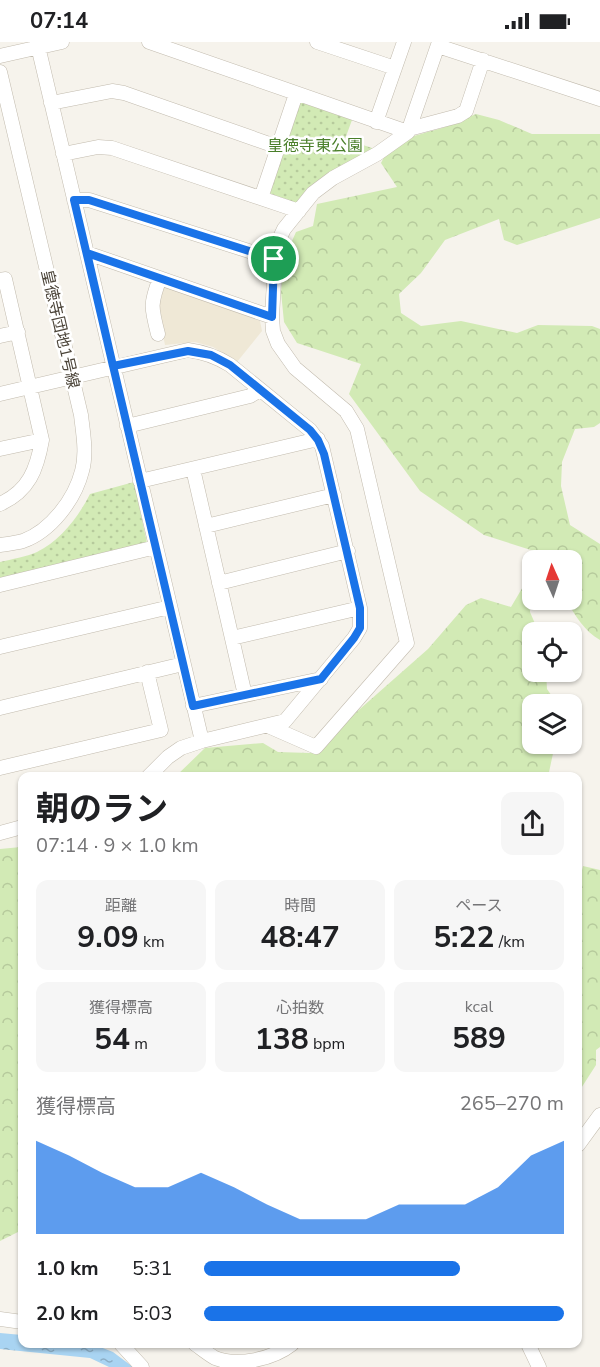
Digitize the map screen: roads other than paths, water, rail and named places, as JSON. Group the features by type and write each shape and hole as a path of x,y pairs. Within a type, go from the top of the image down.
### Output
{"street":[{"path":"0,56 37,45 62,42"},
{"path":"149,42 376,122 408,130"},
{"path":"317,42 395,68"},
{"path":"376,122 404,42"},
{"path":"408,130 439,44 483,60 599,94"},
{"path":"37,45 202,741"},
{"path":"268,726 316,747 407,643 357,429 346,411 287,360 273,331 274,259 279,237 313,193 333,178 377,154 408,130 458,116 466,111 483,60"},
{"name":"皇徳寺団地1号線","path":"0,74 81,415 85,444 83,470 74,493 60,512 45,528 24,541 0,545"},
{"path":"51,102 112,92 124,93 278,147"},
{"path":"261,198 296,94"},
{"path":"63,154 98,147 112,148 299,211"},
{"path":"74,200 89,200 274,259"},
{"path":"87,253 272,317"},
{"path":"158,334 151,308 160,278"},
{"path":"0,280 5,279 42,440 39,458 31,479 23,489 0,504"},
{"path":"0,336 18,332"},
{"path":"0,394 113,366 188,351 199,352 220,359 310,430 322,446 360,608 360,628 285,721 181,748 153,772"},
{"path":"127,426 250,396 260,390"},
{"path":"0,449 42,440"},
{"path":"140,482 318,440"},
{"path":"193,469 245,695"},
{"path":"206,526 334,495"},
{"path":"0,585 156,547"},
{"path":"219,584 348,551"},
{"path":"0,647 170,607"},
{"path":"232,638 360,608"},
{"path":"0,708 183,664"},
{"path":"0,768 161,730 147,672"},
{"path":"193,706 321,679"},
{"path":"0,832 18,828"},
{"path":"582,1139 600,1115"},
{"path":"0,1319 18,1321"},
{"path":"125,1348 142,1367"},
{"path":"201,1348 217,1359 235,1362 253,1362 287,1348"},
{"path":"530,1348 539,1367"}],"water":[{"path":"0,1333 18,1335 18,1348 103,1348 113,1352 133,1367 109,1367 90,1358 0,1349"}],"park label":[{"name":"皇徳寺東公園","path":"315,146"}]}
